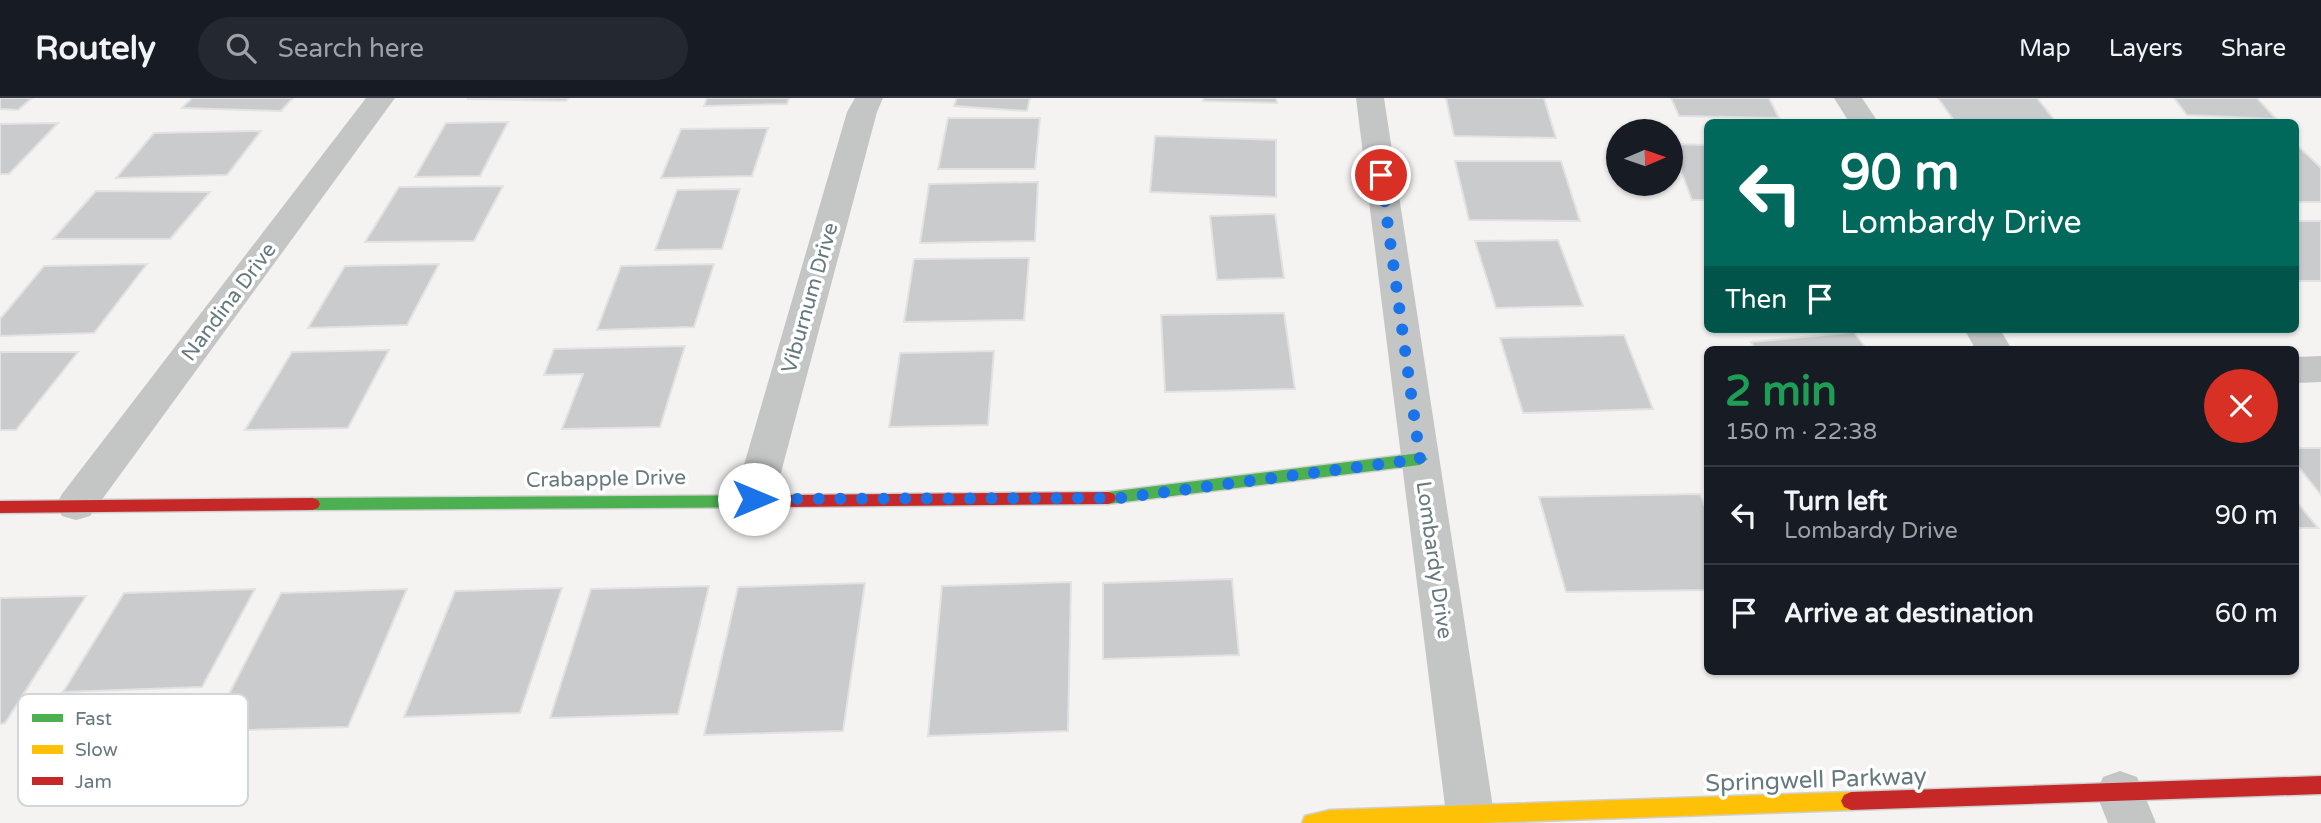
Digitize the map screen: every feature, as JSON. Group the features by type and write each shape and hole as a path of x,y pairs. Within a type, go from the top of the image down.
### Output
{"street":[{"name":"Nandina Drive","path":"76,505 381,98"},
{"name":"Viburnum Drive","path":"754,499 862,112 869,98"},
{"name":"Lombardy Drive","path":"1370,98 1470,814"},
{"path":"1848,98 1861,119"},
{"path":"2299,370 2321,369"},
{"name":"Crabapple Drive","path":"0,507 1119,498 1420,459"},
{"name":"Springwell Parkway","path":"1312,823 1330,819 1470,814 2126,808 2321,785"}],"building":[{"path":"0,98 32,98 18,110 0,109"},
{"path":"192,98 293,98 281,111 182,108"},
{"path":"468,98 568,98 566,101 468,99"},
{"path":"707,98 789,98 787,104 704,106"},
{"path":"957,98 1030,98 1027,111 954,106"},
{"path":"1204,98 1276,98 1277,103 1203,101"},
{"path":"1446,98 1544,98 1556,138 1454,136"},
{"path":"1671,98 1769,98 1779,118 1679,116"},
{"path":"1938,98 2037,98 2054,119 1953,119"},
{"path":"2174,98 2257,98 2276,119 2187,115"},
{"path":"948,118 1040,118 1035,169 938,169"},
{"path":"508,122 480,176 415,177 446,123"},
{"path":"58,123 9,174 0,174 0,124"},
{"path":"768,128 752,176 661,178 681,129"},
{"path":"261,131 227,175 116,178 154,133"},
{"path":"1155,136 1276,140 1276,197 1150,192"},
{"path":"1684,144 1704,145 1704,200 1692,200 1684,179"},
{"path":"2299,147 2321,168 2321,202 2299,202"},
{"path":"1455,161 1561,161 1580,221 1469,220"},
{"path":"1038,182 1035,241 920,243 929,184"},
{"path":"503,186 474,241 365,242 399,187"},
{"path":"740,189 722,249 655,250 677,190"},
{"path":"96,191 210,192 170,239 53,239"},
{"path":"1275,214 1284,278 1217,280 1210,216"},
{"path":"2299,221 2321,221 2321,281 2299,281"},
{"path":"1558,240 1583,306 1496,308 1475,241"},
{"path":"1029,258 1024,320 904,322 914,259"},
{"path":"147,264 94,333 0,336 0,319 44,266"},
{"path":"439,264 407,325 308,328 345,266"},
{"path":"714,264 694,327 597,330 621,266"},
{"path":"1284,313 1295,389 1165,392 1161,315"},
{"path":"1855,333 1864,346 1754,346 1751,342"},
{"path":"1624,335 1653,409 1523,413 1500,338"},
{"path":"685,346 660,427 562,429 583,374 544,375 554,349"},
{"path":"389,350 348,428 245,430 292,352"},
{"path":"994,351 988,425 889,427 900,353"},
{"path":"0,352 78,352 16,430 0,430"},
{"path":"2299,448 2321,448 2321,495 2299,468"},
{"path":"1700,494 1704,504 1704,590 1566,592 1539,497"},
{"path":"2299,505 2318,528 2299,528"},
{"path":"1232,579 1239,655 1103,659 1103,583"},
{"path":"1071,582 1068,731 928,736 942,586"},
{"path":"865,583 843,731 704,735 738,587"},
{"path":"709,586 678,714 550,718 591,589"},
{"path":"562,588 520,713 404,717 455,591"},
{"path":"255,589 202,687 63,692 124,593"},
{"path":"407,589 348,727 248,730 248,694 229,694 281,593"},
{"path":"86,596 23,694 18,694 18,703 5,723 0,724 0,598"}],"traffic: fast":[{"path":"1108,498 1420,459"},
{"path":"312,504 787,501"}],"traffic: slow":[{"path":"1312,823 1330,819 1851,801"}],"traffic: jam":[{"path":"787,501 1108,498"},
{"path":"0,507 312,504"},
{"path":"1851,801 2321,785"}],"route":[{"path":"754,499 1119,498 1420,459 1381,175"}]}
